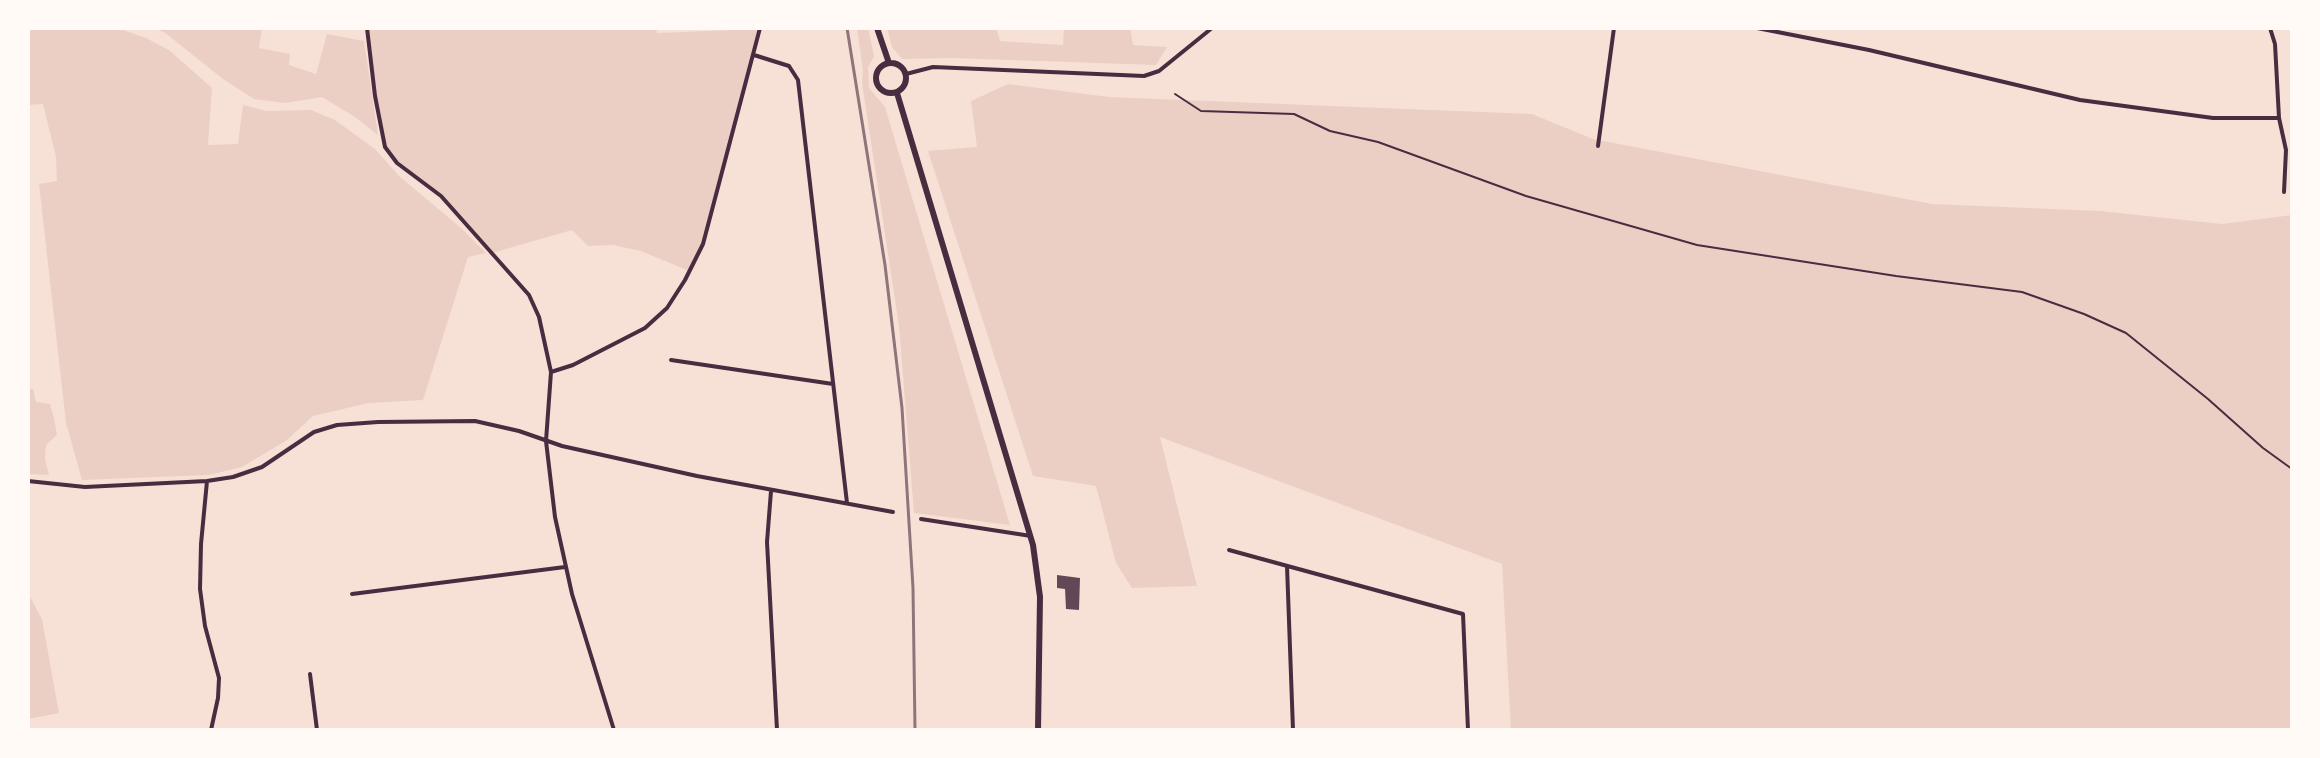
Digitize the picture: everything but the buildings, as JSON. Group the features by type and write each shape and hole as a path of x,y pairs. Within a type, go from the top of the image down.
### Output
{"main road":[{"path":"877,28 889,63"},
{"path":"889,63 899,65 906,74 904,87 897,93 887,93 877,83 877,73 889,63"},
{"path":"897,93 1031,536 1040,597 1038,730"}],"street":[{"path":"367,28 385,147 397,163 441,196 529,295 539,317 551,372 546,441 551,493 565,567 614,730"},
{"path":"551,372 573,365 645,328 667,308 685,280 703,244 760,28"},
{"path":"906,74 933,67 1144,76 1159,71 1212,28"},
{"path":"1598,146 1614,28"},
{"path":"1757,28 1869,50 2080,100 2213,118 2279,118"},
{"path":"2270,28 2275,44 2279,118 2286,150 2284,192"},
{"path":"754,55 789,66 798,80 847,503"},
{"path":"671,360 833,384"},
{"path":"28,481 85,487 207,481 233,477 262,467 314,432 357,423 475,421 546,441 771,491 893,512"},
{"path":"207,481 200,589 205,626 219,678 211,730"},
{"path":"771,491 767,542 777,730"},
{"path":"921,519 1031,536"},
{"path":"1229,550 1463,614 1468,730"},
{"path":"1287,566 1293,730"},
{"path":"352,594 565,567"},
{"path":"310,674 317,730"}],"path":[{"path":"1175,94 1201,111 1294,114 1330,131 1378,142 1526,196 1697,245 2022,292 2046,300 2126,333 2292,469"}],"shaded area":[{"path":"28,28 118,28 169,50 212,88 208,145 238,144 243,105 267,111 311,110 335,120 375,149 399,176 461,228 486,253 468,257 423,400 369,403 313,416 287,440 242,467 209,475 82,480 66,423 39,184 57,181 56,157 43,104 28,105"},
{"path":"152,28 262,28 259,48 290,54 289,65 316,74 327,34 364,41 378,135 322,97 285,103 254,99 223,79 164,32"},
{"path":"367,28 656,28 657,33 759,29 703,244 689,271 641,251 613,245 588,246 572,230 492,253 441,196 397,163 385,147"},
{"path":"857,28 868,28 874,56 868,68 869,88 885,107 1010,525 914,513 899,326 862,83"},
{"path":"887,28 996,28 1000,41 1063,45 1064,29 1130,28 1133,45 1167,47 1156,65 902,59 892,47"},
{"path":"1008,84 1109,97 1532,114 1593,139 1932,204 2100,211 2222,224 2292,215 2292,730 1511,730 1502,564 1160,437 1197,586 1132,588 1116,563 1096,486 1033,476 928,151 977,147 971,101"},
{"path":"28,389 33,389 36,402 50,404 54,418 57,435 46,445 45,460 49,475 28,474"},
{"path":"28,593 42,619 59,713 28,719"}],"railway":[{"path":"847,28 885,265 902,408 913,588 915,730"}]}
